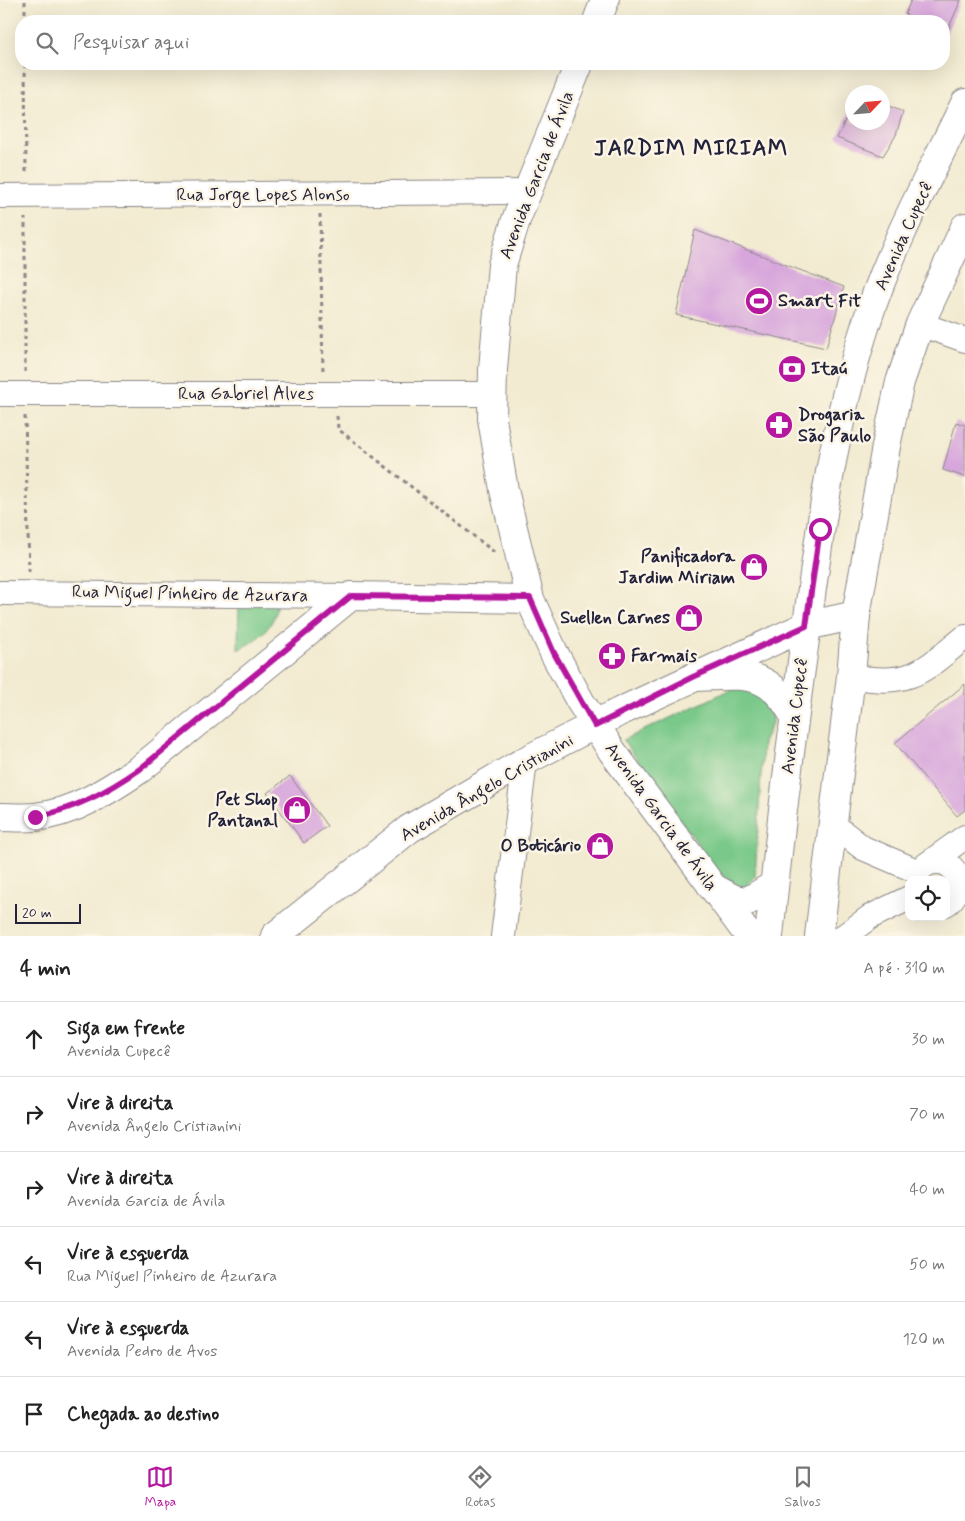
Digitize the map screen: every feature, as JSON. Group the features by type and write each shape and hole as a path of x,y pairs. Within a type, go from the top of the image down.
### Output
{"street":[{"path":"599,15 605,0"},
{"name":"Avenida Garcia de Ávila","path":"577,70 526,192 502,265 492,394 492,419 504,490 530,598 554,653 595,726 749,936"},
{"name":"Avenida Cupecê","path":"769,936 806,626 831,465 848,384 866,322 889,264 965,103"},
{"name":"Rua Jorge Lopes Alonso","path":"0,196 526,192"},
{"path":"819,936 831,823 851,676 856,615 887,441 900,382 920,324 965,227"},
{"path":"920,324 965,340"},
{"name":"Rua Gabriel Alves","path":"0,394 492,394"},
{"name":"Rua Miguel Pinheiro de Azurara","path":"0,593 530,598"},
{"path":"0,817 35,817 56,813 81,804 113,787 140,769 351,596"},
{"name":"Avenida Ângelo Cristianini","path":"274,936 410,830 525,761 693,677 806,626 856,615"},
{"path":"851,676 879,681 895,680 916,674 965,637"},
{"path":"693,677 742,675 759,679 774,688 786,700 794,716"},
{"path":"503,936 525,761"},
{"path":"831,823 863,848 921,871 944,862 962,873 960,890 954,903"},
{"path":"921,871 965,837"},
{"path":"712,887 734,899 748,901 774,885"},
{"path":"844,936 870,917 905,900"}],"path":[{"path":"25,0 25,15"},
{"path":"25,70 25,394 29,592"},
{"path":"320,194 323,378 336,404 338,429 483,545 523,572"}],"green space":[{"path":"239,594 276,597 276,607 275,615 267,629 238,650"},
{"path":"734,688 765,694 771,703 772,723 763,743 755,877 745,887 739,888 725,882 623,740"}],"building":[{"path":"911,0 961,0 950,25 950,15 905,14"},
{"path":"890,106 903,112 896,135 883,156 837,138 845,121 845,130 890,130"},
{"name":"Smart Fit","path":"695,230 844,287 826,348 676,315"},
{"path":"956,422 965,425 965,477 943,470"},
{"path":"965,684 965,810 957,816 895,743"},
{"name":"Pet Shop Pantanal","path":"290,776 327,826 304,843 267,793"}],"place":[{"name":"Smart Fit","path":"759,301"},
{"name":"Itaú","path":"792,369"},
{"name":"Drogaria São Paulo","path":"779,425"},
{"name":"Panificadora Jardim Miriam","path":"754,567"},
{"name":"Suellen Carnes","path":"689,618"},
{"name":"Farmais","path":"612,656"},
{"name":"Pet Shop Pantanal","path":"297,810"},
{"name":"O Boticário","path":"600,846"}],"district":[{"name":"JARDIM MIRIAM","path":"691,149"}],"route":[{"path":"35,817 56,813 81,804 113,787 140,769 351,596 530,598 554,653 595,726 619,712 806,626 820,529"}]}
